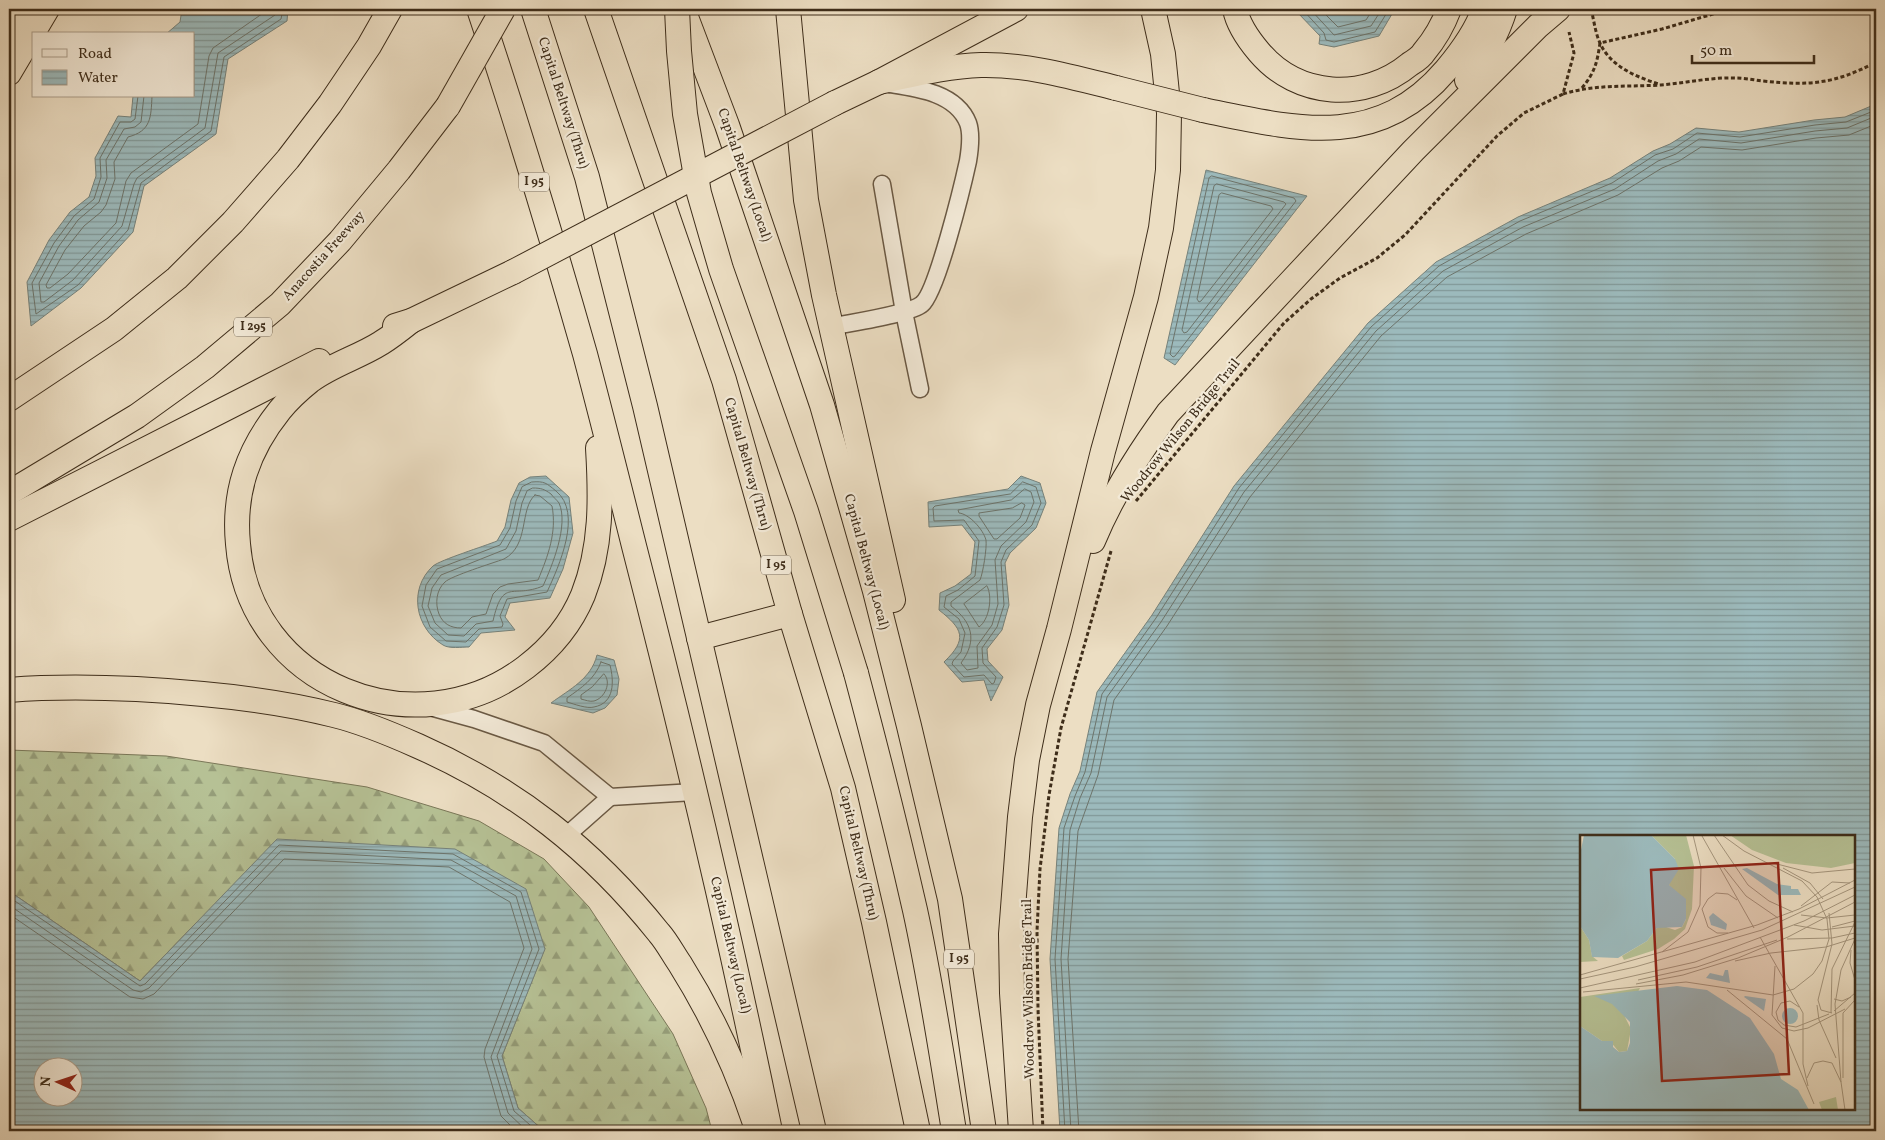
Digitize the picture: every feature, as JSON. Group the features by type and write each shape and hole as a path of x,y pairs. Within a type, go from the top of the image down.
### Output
{"highway":[{"path":"9,22 14,9"},
{"path":"9,33 21,9"},
{"path":"33,32 46,9"},
{"path":"9,399 114,330 177,278 233,222 288,159 330,104 369,46 390,9"},
{"name":"Capital Beltway (Local)","path":"479,9 514,117 585,357 660,649 731,950 770,1131"},
{"name":"Anacostia Freeway","path":"9,493 137,416 205,368 280,304 340,241 399,170 448,106 503,9"},
{"name":"Capital Beltway (Thru)","path":"533,9 587,177 645,406 814,1131"},
{"name":"Capital Beltway (Thru)","path":"596,9 724,380 790,614 843,788 874,922 918,1131"},
{"path":"677,9 685,114 699,193 721,269 806,511 856,673 884,776 915,912 937,1026 954,1131"},
{"name":"Capital Beltway (Local)","path":"683,9 727,126 822,405 877,601 950,899 984,1131"},
{"path":"788,9 806,200 831,327 915,706 950,899"},
{"path":"9,519 376,332 411,321 513,272 1016,9"},
{"path":"1021,1131 1012,993 1011,934 1020,817 1027,760 1038,705 1146,297 1162,228 1168,170 1168,113 1163,54 1154,9"},
{"path":"1235,9 1236,18 1249,40 1268,62 1295,80 1320,88 1346,90 1374,85 1398,74 1424,53 1442,26 1449,9"},
{"path":"879,82 947,69 981,65 1022,68 1061,75 1203,110 1278,125 1309,128 1348,126 1382,119 1415,101 1440,77 1466,47 1481,19 1484,9"},
{"path":"1413,151 1483,60 1499,27 1505,9"},
{"path":"1059,629 1104,514 1123,478 1168,414 1413,151 1538,26 1558,9"},
{"path":"9,73 32,33"},
{"path":"411,321 380,344 312,380 281,409 257,442 248,461 238,499 236,531 241,568 252,599 270,632 298,661 332,685 361,697 399,705 425,706 468,698 504,682 535,660 560,634 582,596 594,560 601,507 597,438 585,357"},
{"path":"699,638 790,614"},
{"path":"9,690 94,686 173,691 255,699 334,715 391,734 452,761 513,796 566,836 615,882 665,942 691,982 721,1036 742,1084 758,1131"}],"lane":[{"path":"831,327 904,312 922,305 930,294 938,274 968,159 970,135 968,122 959,110 944,98 924,89 879,82"},
{"path":"882,184 904,312 920,388"},
{"path":"425,706 474,719 544,743 610,797"},
{"path":"566,836 610,797 694,792"}],"path":[{"path":"1581,88 1592,76 1598,62 1600,44 1591,9"},
{"path":"1600,44 1662,29 1730,9"},
{"path":"1563,94 1574,53 1569,32"},
{"path":"1600,44 1621,67 1645,80 1662,84"},
{"name":"Woodrow Wilson Bridge Trail","path":"1134,505 1284,323 1311,299 1340,278 1376,258 1405,235 1497,136 1524,113 1563,94 1581,88 1662,84 1710,78 1738,78 1802,84 1831,81 1854,74 1876,62"},
{"name":"Woodrow Wilson Bridge Trail","path":"1044,1131 1038,1009 1037,931 1040,869 1049,795 1061,728 1114,544"}],"green space":[{"path":"9,750 166,756 367,787 479,821 544,859 589,907 673,1034 706,1108 712,1131 544,1131 518,1108 502,1056 545,948 196,923 140,981 9,891"}],"water":[{"path":"182,9 288,9 287,21 228,59 216,134 144,186 133,232 81,288 31,326 27,282 49,240 70,212 89,197 96,176 95,158 118,116 131,117 133,98 195,98 195,32 168,32 180,22"},
{"path":"1297,9 1404,9 1392,14 1379,36 1334,47 1319,44 1320,36 1297,12"},
{"path":"1876,104 1876,1131 1060,1131 1050,959 1059,828 1080,771 1097,692 1152,615 1234,486 1368,323 1436,262 1518,217 1610,178 1653,151 1670,144 1696,128 1739,132 1845,117"},
{"path":"1206,170 1307,196 1175,365 1164,358"},
{"path":"546,476 569,497 573,533 563,569 550,598 510,603 505,617 515,630 481,633 469,647 443,645 426,629 418,608 420,586 425,575 437,563 497,541 505,527 511,500 519,483 530,477"},
{"path":"1021,476 1040,483 1046,503 1036,528 1010,553 1005,563 1009,605 1002,630 987,649 988,661 1003,677 991,701 984,680 962,682 944,662 957,647 959,634 953,623 939,610 940,593 955,586 971,574 975,542 962,525 929,527 928,502 1008,489"},
{"path":"597,655 614,660 619,679 617,695 605,708 593,713 551,703 585,677 590,671"},
{"path":"277,839 455,849 526,889 545,949 502,1056 518,1108 544,1131 9,1131 9,891 140,981"}]}
